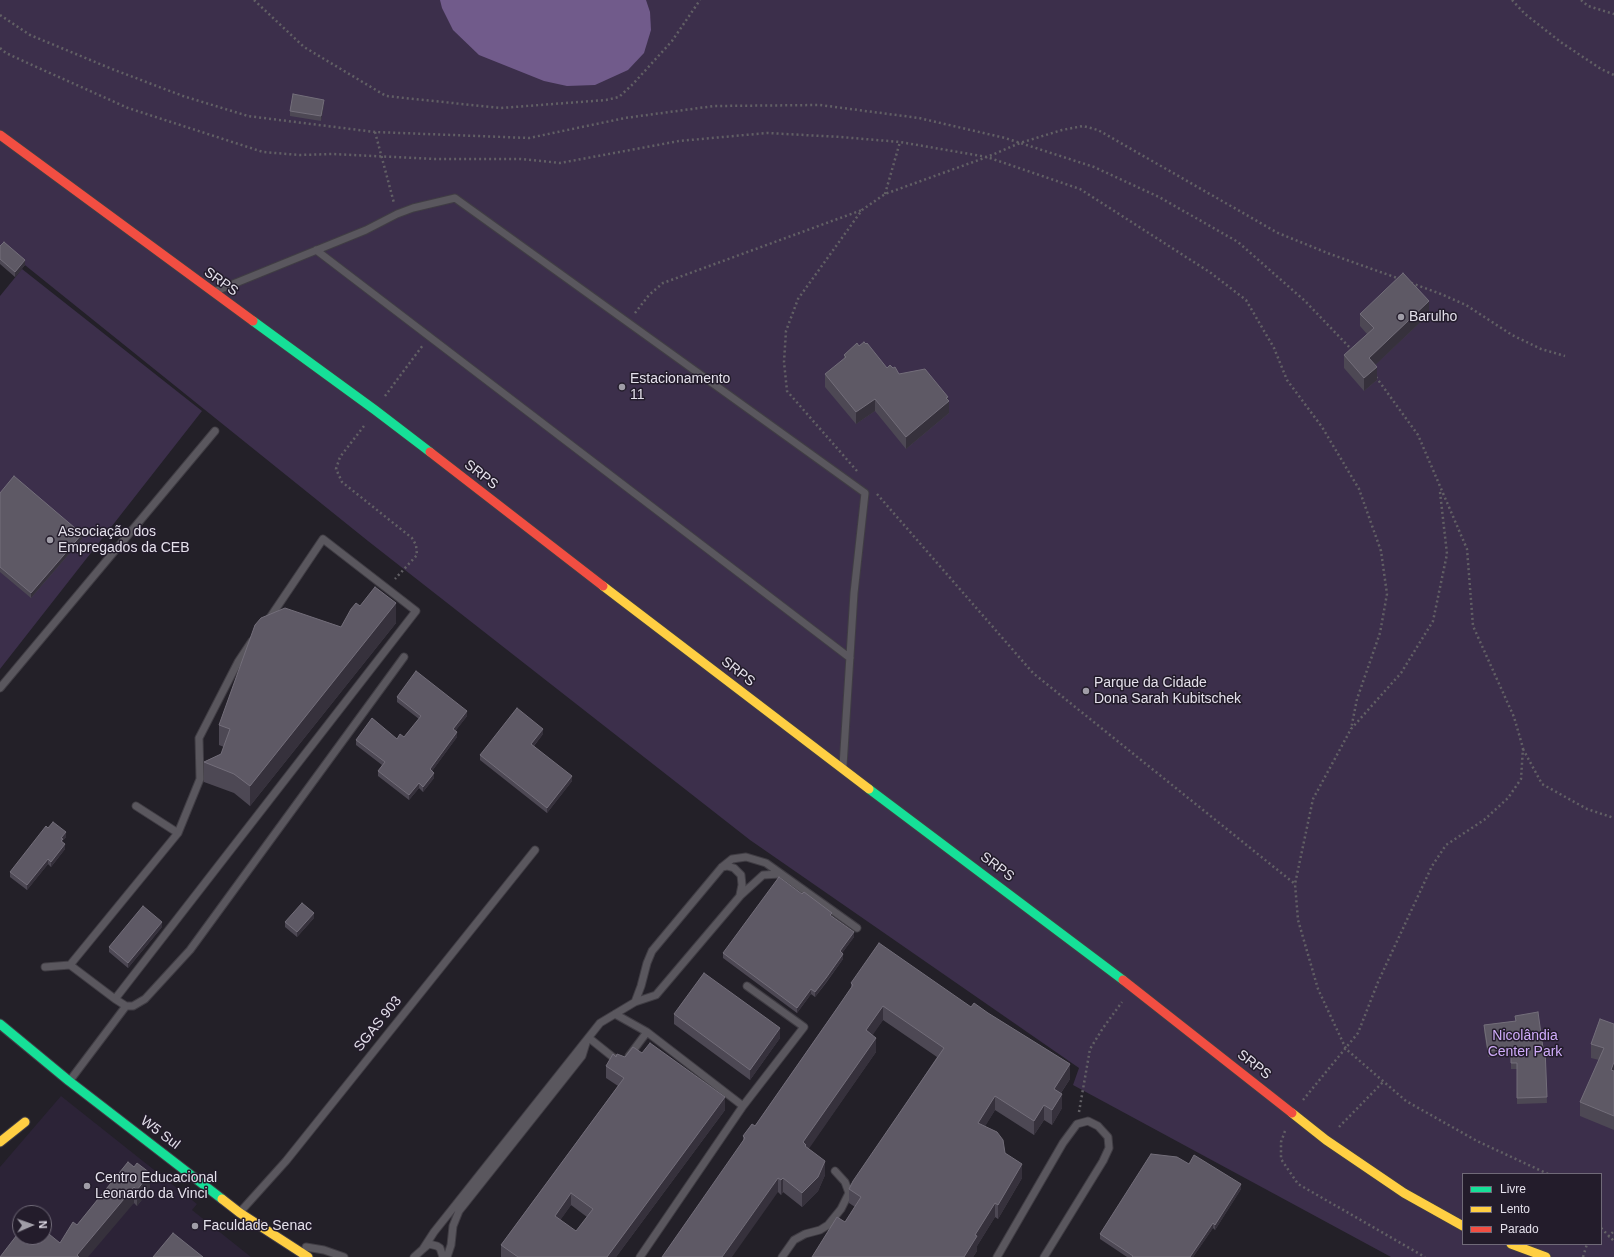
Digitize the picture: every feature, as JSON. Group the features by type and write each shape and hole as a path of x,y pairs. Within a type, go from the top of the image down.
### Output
{"main road":[{"name":"SRPS","path":"0,135 212,292 375,410 843,770 1133,987 1326,1140 1404,1193 1462,1225"},
{"name":"W5 Sul","path":"0,1024 69,1081 240,1213 285,1244 308,1257"},
{"path":"0,1142 25,1122"},
{"path":"1514,1245 1546,1257"}],"lane":[{"path":"212,292 366,230 397,214 413,208 455,198 865,493 858,541 843,770"},
{"path":"316,250 850,658"},
{"path":"0,688 215,431"},
{"path":"115,999 416,611 323,539 264,627"},
{"path":"45,967 70,964 178,833 200,779 199,738 238,662 255,637"},
{"path":"70,964 126,1006 132,1006 145,998 190,950 404,657"},
{"path":"136,806 178,833"},
{"name":"SGAS 903","path":"240,1213 286,1161 535,850"},
{"path":"635,1002 652,952 722,867 732,859 746,857 766,863 857,928"},
{"path":"722,867 727,866 734,868 741,875 742,886 740,896"},
{"path":"423,1249 434,1232 600,1023 635,1002 656,995 740,896 763,875 780,874"},
{"path":"640,1257 743,1106 804,1027 747,986"},
{"path":"69,1081 126,1006"},
{"path":"615,1014 647,1032 743,1106"},
{"path":"588,1040 623,1065 647,1032"},
{"path":"447,1257 451,1245 453,1226 459,1211 582,1056 588,1040"},
{"path":"997,1257 1063,1143 1077,1124 1088,1121 1098,1126 1108,1137 1109,1148 1103,1161 1044,1257"},
{"path":"782,1257 794,1240 804,1234 820,1230 828,1225 841,1209 849,1193 845,1182 835,1171"},
{"path":"285,1244 324,1250 344,1257"},
{"path":"414,1257 429,1244 440,1248 443,1257"}],"path":[{"path":"254,0 304,47 386,96 500,108 606,100 619,96 633,84 672,41 700,0"},
{"path":"1512,0 1525,14 1562,43 1601,69 1614,75"},
{"path":"1581,0 1588,6 1614,14"},
{"path":"0,15 30,35 112,69 190,98 248,116 375,132 529,138 625,118 714,106 820,105 919,118 1005,138 1094,167 1159,197 1238,242 1305,301 1356,354"},
{"path":"0,48 6,53 128,108 263,152 300,155 332,154 435,159 521,159 560,163 679,141 767,133 900,142 987,157 1080,189 1211,273 1246,300 1274,348 1287,380 1322,427 1359,489 1381,551 1387,594 1380,633 1357,700 1351,729"},
{"path":"629,323 649,295 663,283 862,210 885,194 987,157 1020,143 1062,130 1084,126 1098,130 1278,233 1330,254 1441,294 1466,305 1512,336 1541,349 1565,356"},
{"path":"375,132 397,214"},
{"path":"885,194 900,142"},
{"path":"861,475 788,391 784,362 786,331 798,299 862,210"},
{"path":"387,588 417,555 416,545 412,538 342,482 336,469 340,457 429,337"},
{"path":"1373,374 1418,434 1467,549 1473,626 1514,717 1523,748 1542,784 1587,809 1614,818"},
{"path":"1440,487 1448,554 1433,621 1401,673 1351,729 1313,799 1295,884 1298,920 1318,989 1346,1049 1406,1101 1477,1140 1546,1173"},
{"path":"876,493 1033,673 1295,884"},
{"path":"1425,1257 1298,1184 1280,1159 1281,1142 1292,1113 1358,1033 1378,982 1432,866 1446,845 1484,820 1508,798 1520,779 1523,748"},
{"path":"1077,1124 1090,1049 1103,1028 1133,987"},
{"path":"1326,1140 1383,1082"},
{"path":"1602,1229 1614,1242"},
{"path":"1608,1237 1614,1231"},
{"path":"1583,1257 1587,1245"}],"shaded area":[{"path":"440,0 646,0 650,12 651,30 644,53 628,70 595,85 567,86 544,81 479,55 453,30 442,8"},
{"name":"Centro Educacional Leonardo da Vinci","path":"61,1096 197,1204 192,1210 251,1257 0,1257 0,1167"}],"green space":[{"name":"Parque da Cidade Dona Sarah Kubitschek","path":"0,0 1614,0 1614,1257 1391,1257 1073,1085 1079,1068 750,840 368,541 0,245"},
{"name":"Associação dos Empregados da CEB","path":"22,269 202,411 0,669 0,296"}],"building":[{"path":"293,94 324,100 321,116 290,111"},
{"path":"4,242 25,260 15,272 0,259 0,246"},
{"path":"1403,273 1429,301 1369,358 1377,367 1364,378 1344,355 1374,328 1360,314"},
{"path":"864,342 866,344 867,343 887,368 890,365 893,368 895,367 899,374 925,369 948,397 946,398 949,401 906,437 875,399 856,412 825,374 846,357 844,355 857,343 859,346"},
{"path":"14,476 82,534 31,593 0,567 0,493"},
{"path":"375,587 396,603 250,786 234,774 204,762 221,754 230,729 219,725 255,625 261,618 285,608 341,627 356,603 360,606"},
{"path":"416,671 467,711 453,729 457,732 430,769 434,773 423,787 419,783 409,795 378,771 385,762 356,740 372,718 397,739 400,734 404,737 421,716 397,697"},
{"path":"517,708 543,729 531,744 572,776 547,808 480,755"},
{"path":"53,822 66,832 61,838 63,839 61,841 65,844 51,862 48,859 27,885 10,872 46,826 48,828"},
{"path":"779,877 802,894 804,892 832,913 830,915 854,932 840,951 843,954 826,978 815,992 811,989 797,1008 723,953"},
{"path":"302,903 314,913 297,932 285,922"},
{"path":"143,906 162,922 128,963 109,947"},
{"path":"879,943 971,1007 974,1003 1070,1064 1054,1089 1062,1094 1052,1110 1044,1105 1034,1121 995,1096 978,1123 997,1132 1003,1140 1005,1153 1022,1164 998,1205 995,1203 975,1235 977,1236 964,1257 812,1257 837,1217 845,1222 861,1197 849,1189 853,1181 944,1048 883,1006 866,1030 876,1038 803,1142 806,1145 805,1146 825,1161 818,1177 802,1193 783,1178 781,1180 778,1178 722,1257 662,1257 745,1138 743,1136 752,1124 755,1126 840,1004 853,985 851,983"},
{"path":"704,973 780,1028 750,1070 674,1014"},
{"path":"1538,1012 1543,1048 1545,1048 1547,1097 1517,1098 1517,1063 1511,1063 1511,1048 1488,1051 1484,1025 1516,1021 1515,1016"},
{"path":"1600,1019 1614,1024 1614,1062 1611,1070 1614,1071 1614,1116 1580,1102 1604,1048 1591,1044"},
{"path":"650,1043 725,1097 607,1257 518,1257 501,1245 624,1078 606,1066 613,1054 616,1057 617,1054 625,1057 633,1047 642,1053","holes":["571,1193 593,1209 576,1231 555,1216"]},
{"path":"1151,1154 1177,1157 1189,1164 1194,1155 1241,1184 1215,1225 1213,1223 1190,1257 1132,1257 1133,1256 1100,1234"},
{"path":"128,1162 134,1167 137,1163 150,1173 137,1190 134,1187 77,1255 79,1257 0,1257 12,1241 12,1245 52,1245 52,1236 60,1243 73,1222 77,1225"},
{"path":"173,1233 203,1257 153,1257"}],"traffic: fast":[{"path":"253,321 430,452"},
{"path":"869,789 1123,980"},
{"path":"0,1024 69,1081 222,1199"}],"traffic: slow":[{"path":"603,586 869,789"},
{"path":"1292,1113 1326,1140 1404,1193 1462,1225"},
{"path":"0,1142 25,1122"},
{"path":"222,1199 240,1213 308,1257"},
{"path":"1514,1245 1546,1257"}],"traffic: jam":[{"path":"0,135 253,321"},
{"path":"430,452 603,586"},
{"path":"1123,980 1292,1113"}],"place":[{"name":"Barulho","path":"1401,317"},
{"name":"Estacionamento 11","path":"622,387"},
{"name":"Associação dos Empregados da CEB","path":"50,540"},
{"name":"Parque da Cidade Dona Sarah Kubitschek","path":"1086,691"},
{"name":"Centro Educacional Leonardo da Vinci","path":"87,1186"},
{"name":"Faculdade Senac","path":"195,1226"}],"park label":[{"name":"Nicolândia Center Park","path":"1525,1044"}]}
